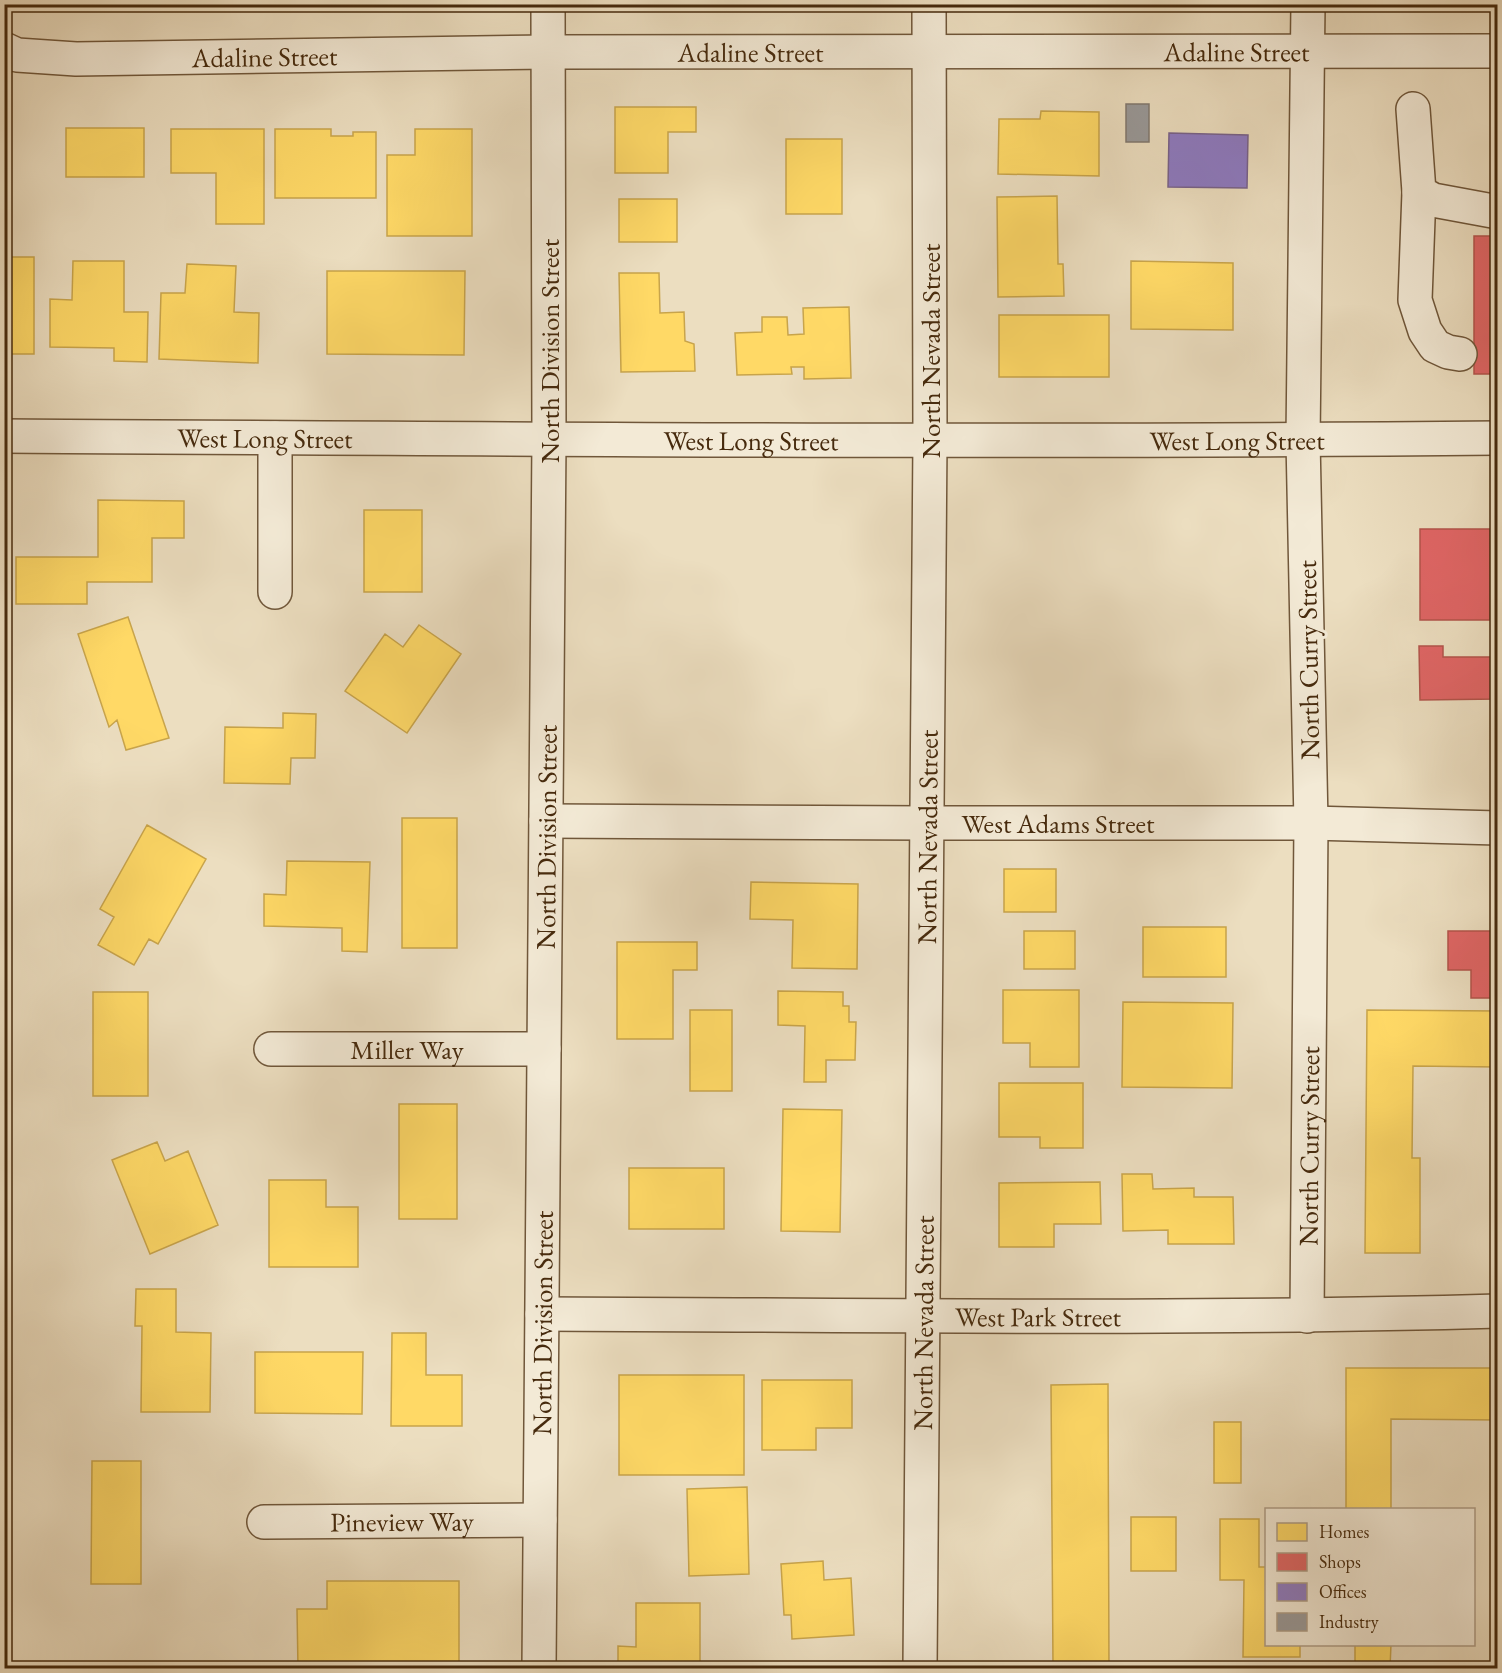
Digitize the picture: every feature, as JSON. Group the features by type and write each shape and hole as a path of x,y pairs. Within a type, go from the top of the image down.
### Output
{"street":[{"name":"North Division Street","path":"539,1668 549,440 548,4"},
{"name":"North Nevada Street","path":"920,1668 930,440 929,4"},
{"name":"North Curry Street","path":"1307,1316 1311,823 1303,440 1308,4"},
{"name":"Adaline Street","path":"4,49 17,55 76,59 548,52 1497,51"},
{"path":"1413,109 1419,192 1415,300 1425,331 1435,346 1460,354"},
{"path":"1419,192 1433,200 1497,212"},
{"name":"West Long Street","path":"4,436 549,440 1497,438"},
{"path":"274,438 274,592"},
{"name":"West Adams Street","path":"546,821 1311,823 1497,828"},
{"name":"Miller Way","path":"271,1049 544,1049"},
{"name":"West Park Street","path":"542,1314 1307,1316 1497,1311"},
{"name":"Pineview Way","path":"264,1522 540,1520"}],"building: Homes":[{"path":"615,107 696,107 696,132 668,132 668,173 615,173"},
{"path":"1041,111 1099,112 1099,176 998,174 999,119 1040,119"},
{"path":"66,128 144,128 144,177 66,177"},
{"path":"171,129 264,129 264,224 216,224 216,173 171,173"},
{"path":"275,129 331,129 331,136 353,136 353,132 376,132 376,198 275,198"},
{"path":"415,129 472,129 472,236 387,236 387,155 415,155"},
{"path":"4,133 11,133 11,184 4,184"},
{"path":"786,139 842,139 842,214 786,214"},
{"path":"1057,196 1058,264 1063,264 1064,296 998,297 997,197"},
{"path":"619,199 677,199 677,242 619,242"},
{"path":"4,257 34,257 34,354 4,354"},
{"path":"73,261 124,261 124,312 148,312 147,362 114,361 114,348 50,347 50,299 72,300"},
{"path":"1131,261 1233,263 1233,330 1131,329"},
{"path":"187,264 236,266 234,312 259,313 258,363 159,359 161,293 185,293"},
{"path":"327,271 465,271 464,355 327,354"},
{"path":"619,273 659,273 660,313 684,312 685,341 694,344 695,371 621,372"},
{"path":"849,307 851,378 804,379 804,367 791,367 792,374 737,375 735,333 762,332 762,317 787,317 788,335 804,334 803,308"},
{"path":"999,315 1109,315 1109,377 999,377"},
{"path":"98,500 184,501 184,538 152,538 152,582 87,582 87,604 16,604 16,557 98,557"},
{"path":"364,510 422,510 422,592 364,592"},
{"path":"128,617 169,738 126,750 117,720 109,727 78,634"},
{"path":"419,625 461,654 407,733 345,691 385,634 403,647"},
{"path":"283,713 316,714 315,758 291,758 290,784 224,783 225,727 283,728"},
{"path":"402,818 457,818 457,948 402,948"},
{"path":"147,825 206,859 158,944 149,939 134,965 98,945 114,917 100,909"},
{"path":"287,861 370,862 367,952 342,951 342,928 264,926 264,894 286,895"},
{"path":"1004,869 1056,869 1056,912 1004,912"},
{"path":"751,882 858,884 857,969 792,968 793,920 750,919"},
{"path":"1143,927 1226,927 1226,977 1143,977"},
{"path":"1024,931 1075,931 1075,969 1024,969"},
{"path":"617,942 697,942 697,970 673,970 673,1039 617,1039"},
{"path":"1003,990 1079,990 1079,1067 1030,1067 1030,1043 1003,1043"},
{"path":"778,991 843,992 843,1006 849,1006 849,1022 856,1022 855,1060 826,1060 826,1082 804,1082 805,1026 778,1025"},
{"path":"93,992 148,992 148,1096 93,1096"},
{"path":"1123,1002 1233,1003 1232,1088 1122,1087"},
{"path":"690,1010 732,1010 732,1091 690,1091"},
{"path":"1367,1010 1498,1011 1498,1067 1413,1066 1412,1158 1420,1158 1420,1253 1365,1253"},
{"path":"999,1083 1083,1083 1083,1148 1040,1148 1040,1137 999,1137"},
{"path":"399,1104 457,1104 457,1219 399,1219"},
{"path":"783,1109 842,1110 840,1232 781,1231"},
{"path":"157,1142 165,1161 188,1151 218,1225 150,1254 112,1160"},
{"path":"629,1168 724,1168 724,1229 629,1229"},
{"path":"1122,1174 1152,1174 1153,1189 1194,1188 1194,1197 1233,1197 1234,1244 1168,1244 1168,1230 1123,1231"},
{"path":"269,1180 326,1180 326,1207 358,1207 358,1267 269,1267"},
{"path":"1100,1182 1101,1224 1054,1224 1054,1247 999,1247 999,1183"},
{"path":"136,1289 176,1289 176,1332 211,1333 210,1412 141,1412 142,1326 135,1326"},
{"path":"392,1333 426,1333 426,1375 462,1375 462,1426 391,1426"},
{"path":"255,1352 363,1352 362,1414 255,1413"},
{"path":"1346,1368 1498,1368 1498,1420 1391,1419 1391,1508 1346,1508"},
{"path":"619,1375 744,1375 744,1475 619,1475"},
{"path":"762,1380 852,1380 852,1428 816,1428 816,1450 762,1450"},
{"path":"1108,1384 1109,1668 984,1668 984,1665 1053,1665 1051,1385"},
{"path":"1214,1422 1241,1422 1241,1483 1214,1483"},
{"path":"92,1461 141,1461 141,1584 91,1584"},
{"path":"747,1487 749,1574 689,1576 687,1489"},
{"path":"1131,1517 1176,1517 1176,1571 1131,1571"},
{"path":"1220,1519 1259,1519 1259,1567 1265,1567 1265,1646 1300,1646 1300,1657 1243,1657 1244,1580 1220,1580"},
{"path":"823,1561 824,1580 851,1578 854,1635 792,1639 791,1615 784,1615 781,1564"},
{"path":"327,1581 459,1581 459,1668 298,1668 297,1609 327,1609"},
{"path":"636,1603 700,1603 700,1668 618,1668 618,1646 636,1647"},
{"path":"1355,1646 1391,1646 1390,1668 1355,1668"}],"building: Shops":[{"path":"1474,236 1498,236 1498,374 1474,374"},
{"path":"1420,529 1490,529 1490,620 1420,620"},
{"path":"1419,646 1443,646 1443,657 1498,657 1498,699 1420,700"},
{"path":"1448,931 1498,931 1498,998 1471,998 1471,970 1448,970"}],"building: Offices":[{"path":"1169,133 1248,135 1247,188 1168,187"}],"building: Industry":[{"path":"1126,104 1149,104 1149,142 1126,142"}]}
